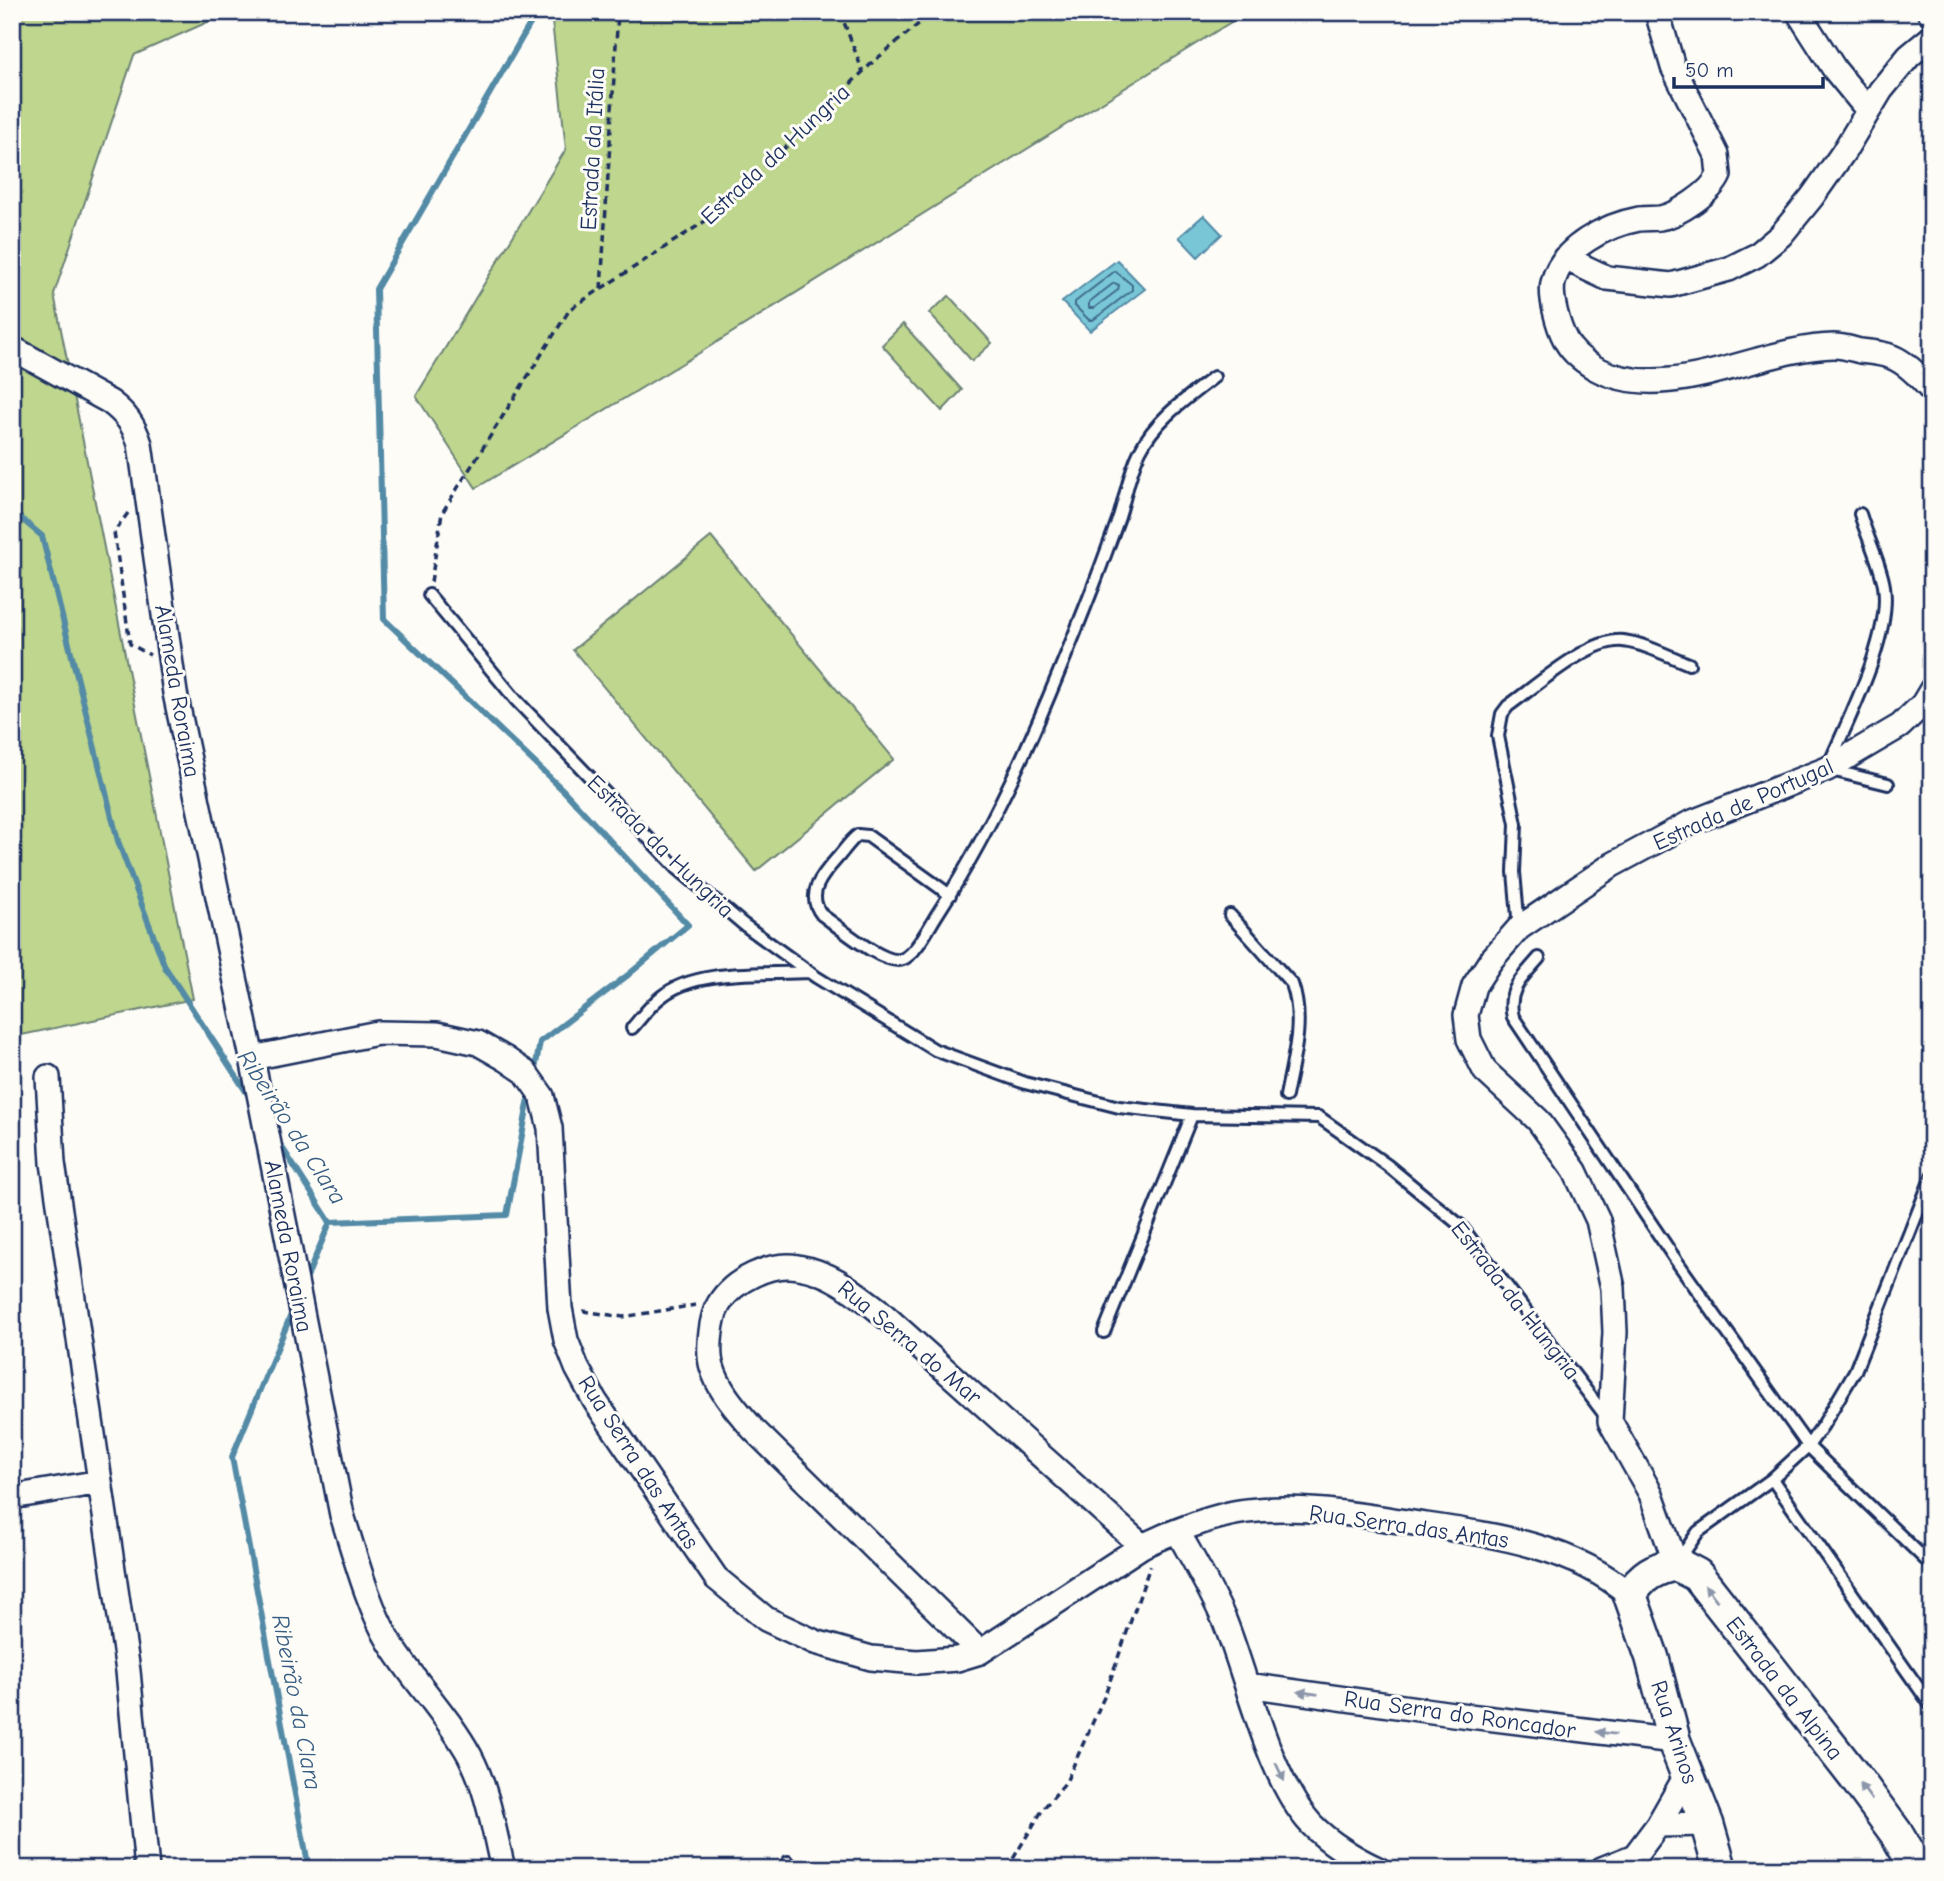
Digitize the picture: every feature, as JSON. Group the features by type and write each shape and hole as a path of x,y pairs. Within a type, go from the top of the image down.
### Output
{"street":[{"path":"1657,12 1673,67 1717,155 1719,175 1709,189 1679,210 1662,218 1640,219 1613,226 1590,238 1565,258 1553,283 1558,325 1570,349 1588,364 1610,376 1641,382 1718,372 1782,354 1835,346 1892,356 1921,378 1932,391"},
{"path":"1798,12 1835,70 1867,109"},
{"path":"1565,258 1607,278 1671,285 1729,269 1757,255 1781,235 1843,153 1867,109 1909,56 1932,37"},
{"name":"Alameda Roraima","path":"12,348 110,402 123,411 135,426 140,444 174,693 252,1058 342,1515 361,1576 388,1639 451,1725 471,1758 488,1804 503,1869"},
{"name":"Estrada de Portugal","path":"1609,1421 1615,1332 1613,1288 1598,1220 1575,1171 1538,1120 1485,1071 1469,1039 1466,1015 1474,986 1491,960 1519,928 1612,865 1690,823 1827,769 1900,726 1923,704 1932,689"},
{"name":"Rua Serra das Antas","path":"252,1058 378,1033 437,1034 478,1044 525,1072 542,1096 550,1128 560,1308 570,1349 595,1401 716,1578 766,1619 815,1642 871,1658 917,1662 957,1659 980,1652 1160,1538 1244,1511 1279,1508 1337,1511 1482,1533 1537,1546 1585,1564 1609,1577 1630,1595"},
{"path":"48,1077 55,1180 128,1671 147,1869"},
{"name":"Rua Serra do Mar","path":"718,1305 742,1282 773,1268 794,1266 821,1272 841,1282 1160,1538"},
{"path":"718,1305 709,1344 711,1365 724,1395 753,1429 980,1652"},
{"name":"Estrada da Hungria","path":"1609,1421 1651,1494 1676,1564"},
{"path":"12,1497 100,1482"},
{"path":"1160,1538 1224,1620 1277,1765 1296,1803 1321,1832 1340,1847 1378,1869"},
{"path":"1630,1595 1637,1582 1651,1570 1676,1564"},
{"name":"Estrada da Alpina","path":"1676,1564 1697,1575 1855,1777 1904,1853"},
{"name":"Rua Arinos","path":"1630,1595 1652,1657 1674,1741 1707,1824 1720,1869"},
{"name":"Rua Serra do Roncador","path":"1247,1685 1674,1741"},
{"path":"1602,1869 1629,1863 1658,1825 1687,1774"},
{"path":"1658,1825 1707,1824"}],"lane":[{"path":"950,895 868,836 858,835 819,878 814,896 815,907 822,915 885,959 903,960 912,953 950,895 966,867 1027,747 1095,581 1141,449 1175,407 1214,377"},
{"path":"1860,514 1884,584 1882,633 1827,769 1888,783"},
{"name":"Estrada da Hungria","path":"429,595 516,700 678,869 743,924 808,972 935,1050 1025,1083 1119,1107 1192,1115 1319,1117 1387,1165 1461,1226 1609,1421"},
{"path":"1519,928 1514,872 1516,824 1498,736 1502,714 1508,706 1585,650 1604,643 1637,643 1689,664"},
{"path":"1230,915 1292,984 1297,997 1297,1036 1286,1096"},
{"path":"1539,958 1516,984 1510,1006 1513,1017 1673,1256 1808,1446 1932,1566"},
{"path":"632,1028 661,996 685,983 720,976 808,972"},
{"path":"1104,1332 1192,1115"},
{"path":"1676,1564 1699,1532 1772,1479 1808,1446 1854,1371 1932,1176"},
{"path":"1772,1479 1932,1707"}],"path":[{"name":"Estrada da Itália","path":"601,289 618,12"},
{"name":"Estrada da Hungria","path":"429,595 442,513 570,309 719,212 863,72 841,12"},
{"path":"863,72 933,12"},
{"path":"146,489 114,532 130,644 170,665"},
{"path":"560,1308 623,1317 692,1305 718,1305"},
{"path":"1007,1869 1043,1809 1066,1782 1105,1695 1160,1538"}],"green space":[{"path":"12,12 230,12 134,55 54,294 193,999 12,1037"},
{"path":"551,12 1247,12 701,352 476,488 416,396 566,149"},
{"path":"949,296 992,343 972,361 929,313"},
{"path":"903,324 962,390 942,411 882,345"},
{"path":"711,537 894,759 756,871 573,650"}],"water":[{"path":"1204,215 1222,234 1198,257 1179,237"},
{"path":"1117,260 1145,289 1090,331 1062,302"}],"waterway":[{"path":"534,1075 540,1042 688,925 564,791 384,619 376,289 537,12"},
{"name":"Ribeirão da Clara","path":"12,511 42,536 118,841 165,967 251,1099"},
{"path":"330,1222 507,1215 530,1093"},
{"name":"Ribeirão da Clara","path":"278,1141 330,1222 304,1284"},
{"name":"Ribeirão da Clara","path":"293,1310 232,1457 309,1869"}]}
